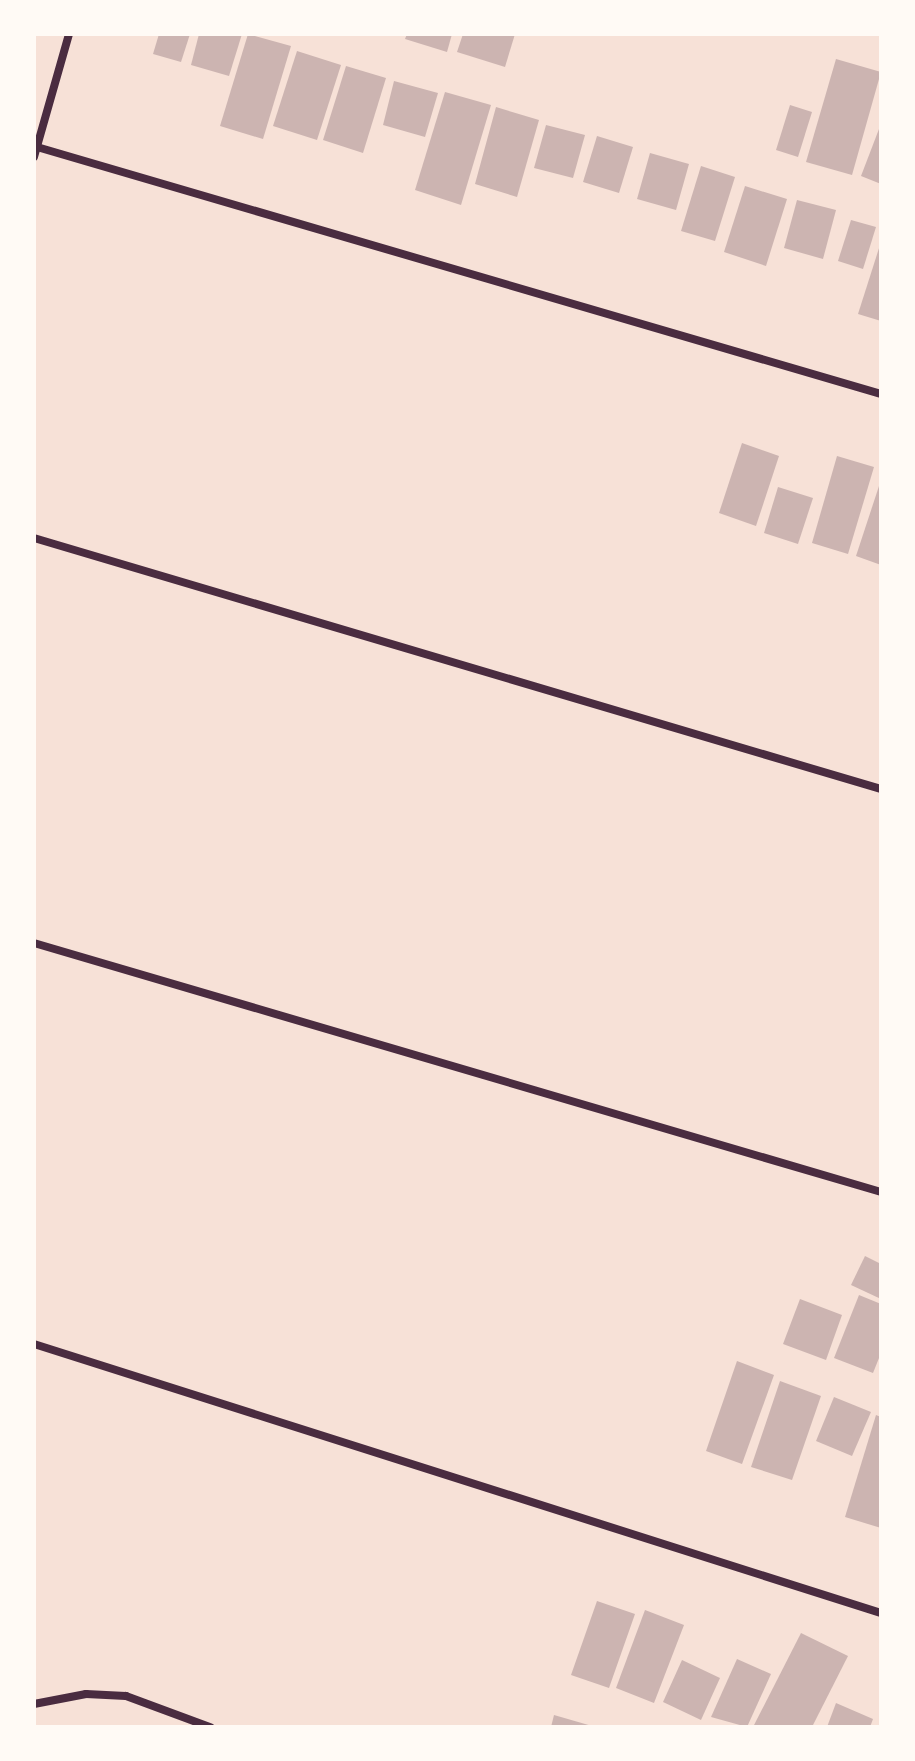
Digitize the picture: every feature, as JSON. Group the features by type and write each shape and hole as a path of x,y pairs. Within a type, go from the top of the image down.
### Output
{"street":[{"path":"34,157 69,34"},
{"path":"37,147 881,394"},
{"path":"34,538 881,789"},
{"path":"34,943 881,1192"},
{"path":"34,1344 881,1613"},
{"path":"34,1704 86,1694 126,1696 210,1727"}],"building":[{"path":"159,34 190,34 181,62 153,54"},
{"path":"199,34 242,34 229,76 191,65"},
{"path":"248,34 291,46 263,139 220,126"},
{"path":"407,34 452,34 447,52 405,39"},
{"path":"463,34 515,34 505,67 457,52"},
{"path":"297,51 341,65 317,140 273,126"},
{"path":"836,59 881,72 852,175 806,162"},
{"path":"346,66 386,78 363,153 323,140"},
{"path":"394,81 438,93 425,137 383,125"},
{"path":"445,92 491,105 461,205 415,190"},
{"path":"790,105 812,112 798,157 776,150"},
{"path":"496,107 539,120 517,197 475,184"},
{"path":"546,125 585,135 573,178 534,168"},
{"path":"881,130 881,184 861,176"},
{"path":"597,136 633,147 619,193 583,182"},
{"path":"650,153 689,164 676,210 637,199"},
{"path":"701,166 735,177 715,241 681,231"},
{"path":"745,186 787,199 766,266 724,252"},
{"path":"797,200 836,210 823,259 784,248"},
{"path":"851,220 876,227 863,269 838,261"},
{"path":"881,245 881,321 858,314"},
{"path":"742,443 779,456 756,526 719,513"},
{"path":"837,456 874,467 848,554 812,543"},
{"path":"881,483 881,565 856,556"},
{"path":"778,487 813,498 798,544 764,533"},
{"path":"865,1256 881,1264 881,1299 851,1285"},
{"path":"859,1295 881,1304 881,1353 873,1373 834,1358"},
{"path":"800,1299 842,1315 826,1360 783,1344"},
{"path":"737,1361 774,1375 742,1464 706,1451"},
{"path":"780,1381 821,1396 792,1480 751,1467"},
{"path":"834,1397 871,1412 852,1456 816,1441"},
{"path":"876,1415 881,1417 881,1528 845,1517"},
{"path":"597,1601 635,1614 609,1688 571,1675"},
{"path":"645,1610 684,1625 654,1703 616,1688"},
{"path":"801,1633 848,1656 812,1727 753,1727"},
{"path":"737,1659 771,1674 747,1727 711,1717"},
{"path":"682,1660 720,1678 701,1720 663,1702"},
{"path":"836,1703 873,1719 870,1727 827,1727"},
{"path":"554,1715 592,1726 592,1727 551,1727"}]}
